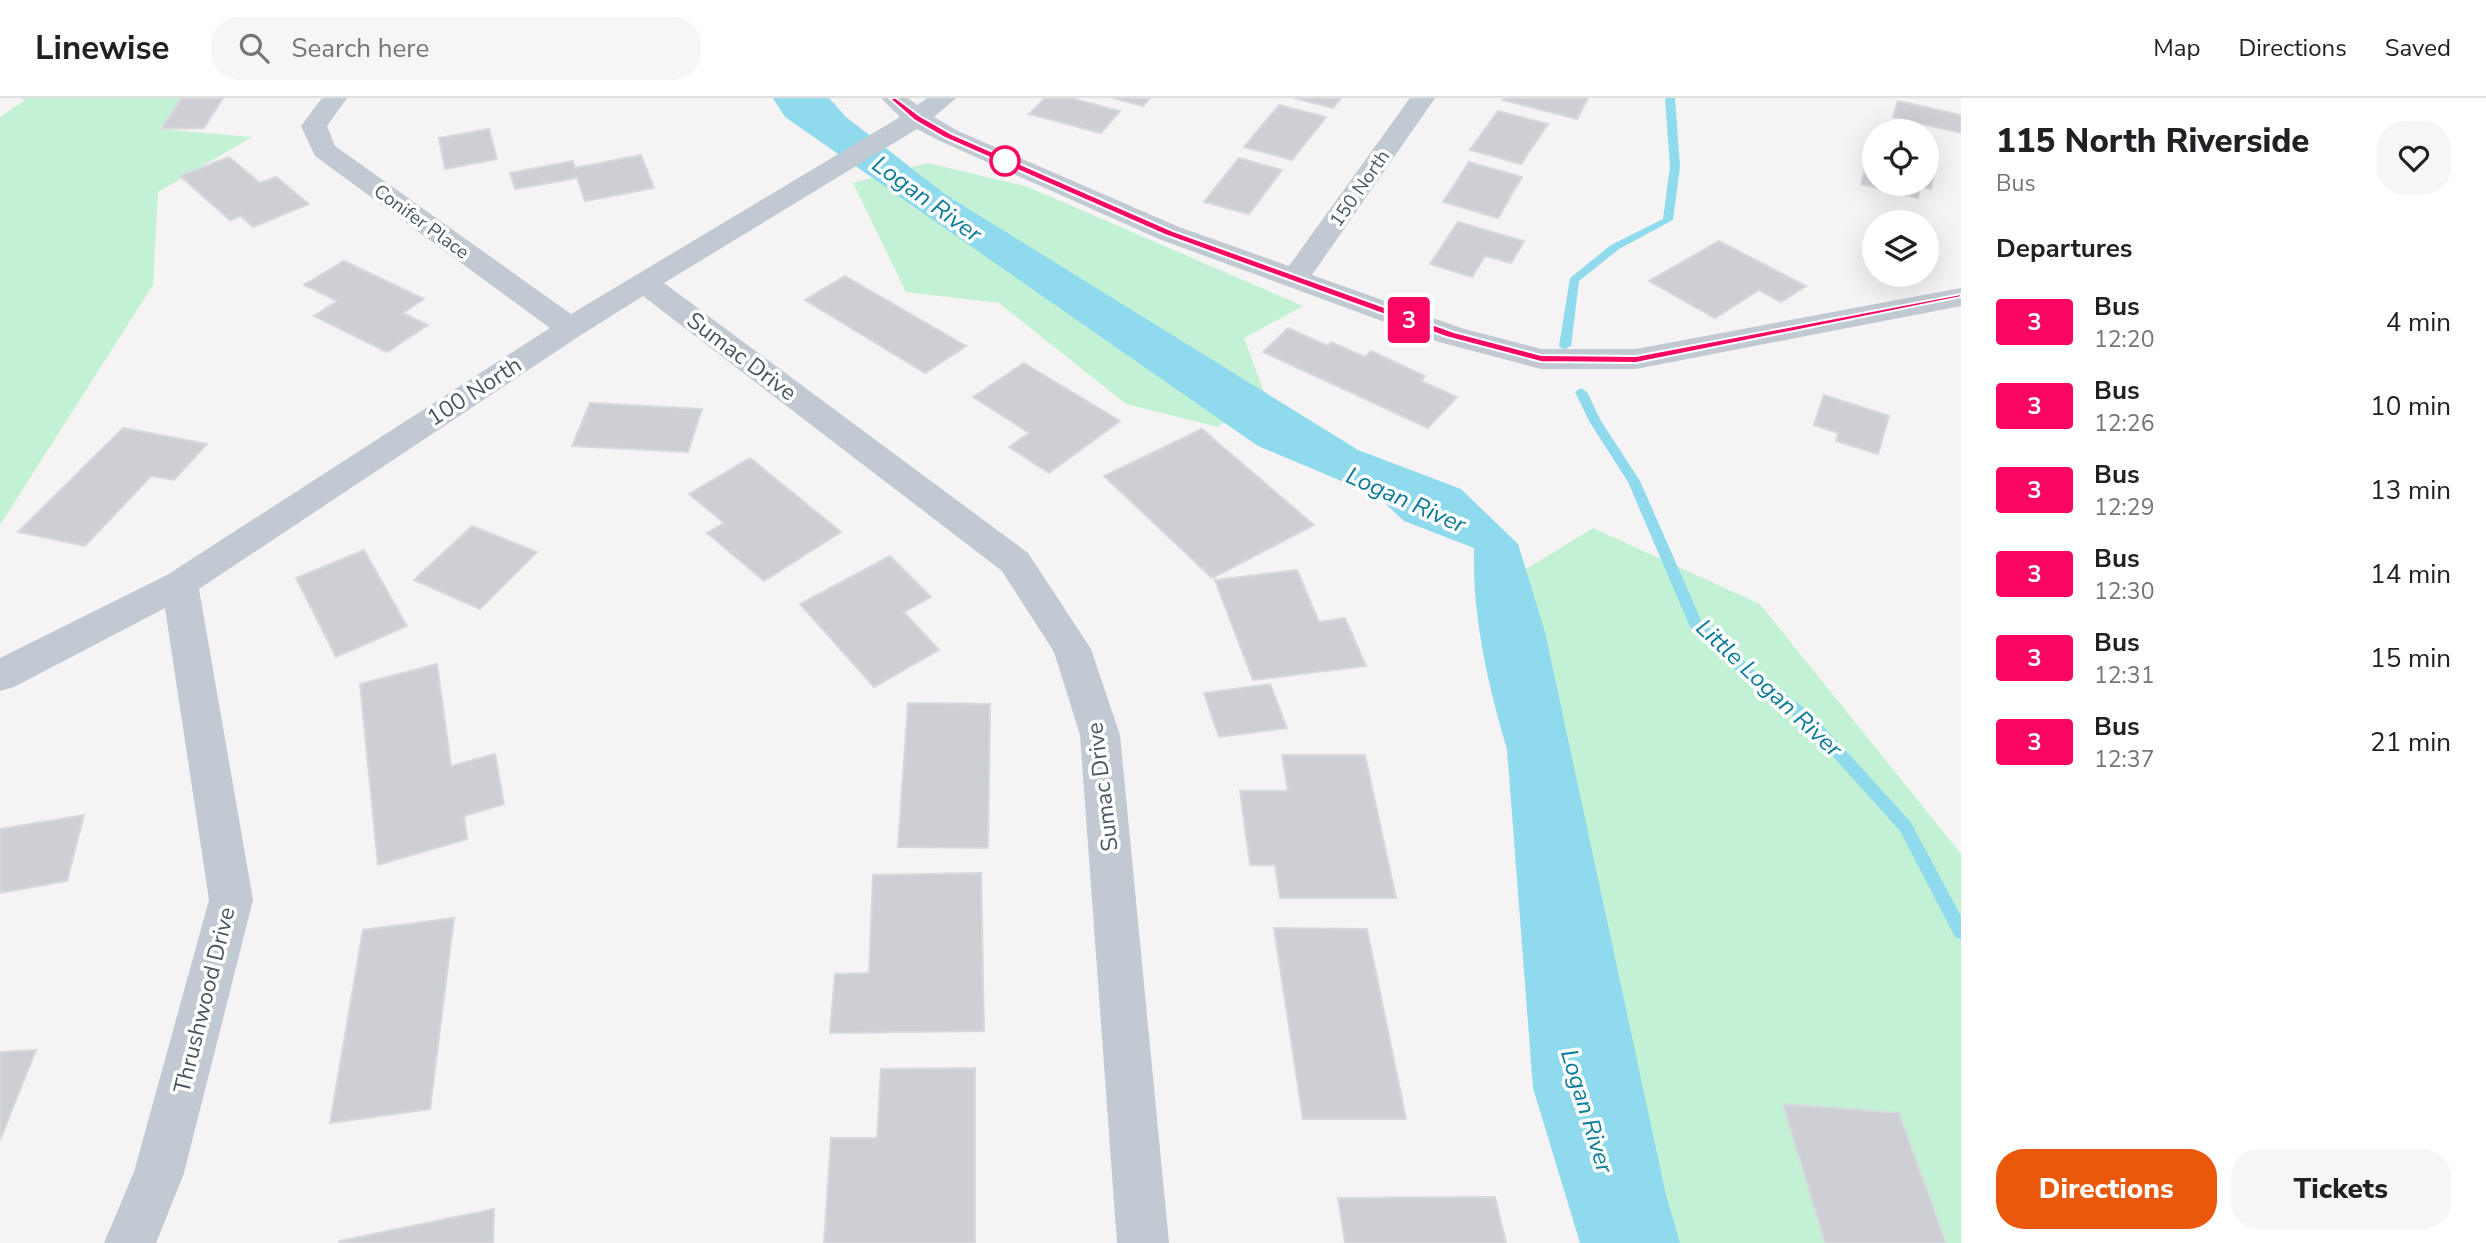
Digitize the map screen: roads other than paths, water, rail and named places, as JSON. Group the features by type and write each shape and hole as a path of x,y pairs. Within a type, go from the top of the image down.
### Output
{"street":[{"name":"Conifer Place","path":"335,98 314,126 324,150 570,328"},
{"path":"893,98 917,118 948,136 1169,233 1450,335 1541,359 1636,359 1961,297"},
{"name":"100 North","path":"0,676 180,584 570,328 831,168 884,140 944,98"},
{"name":"150 North","path":"1295,278 1423,98"},
{"name":"Sumac Drive","path":"645,283 1015,562 1072,649 1100,734 1143,1243"},
{"name":"Thrushwood Drive","path":"130,1243 159,1173 230,900 180,584"}],"water":[{"name":"Logan River","path":"773,98 829,98 846,117 946,195 1358,450 1461,489 1518,544 1545,632 1666,1195 1680,1243 1580,1243 1533,1088 1507,749 1483,650 1476,599 1474,548 1404,521 1377,496 1258,446 785,117"}],"waterway":[{"path":"1565,346 1574,280 1615,247 1668,220 1675,167 1670,98"},
{"name":"Little Logan River","path":"1581,392 1595,421 1634,481 1695,623 1750,675 1807,718 1905,826 1961,932"}]}
